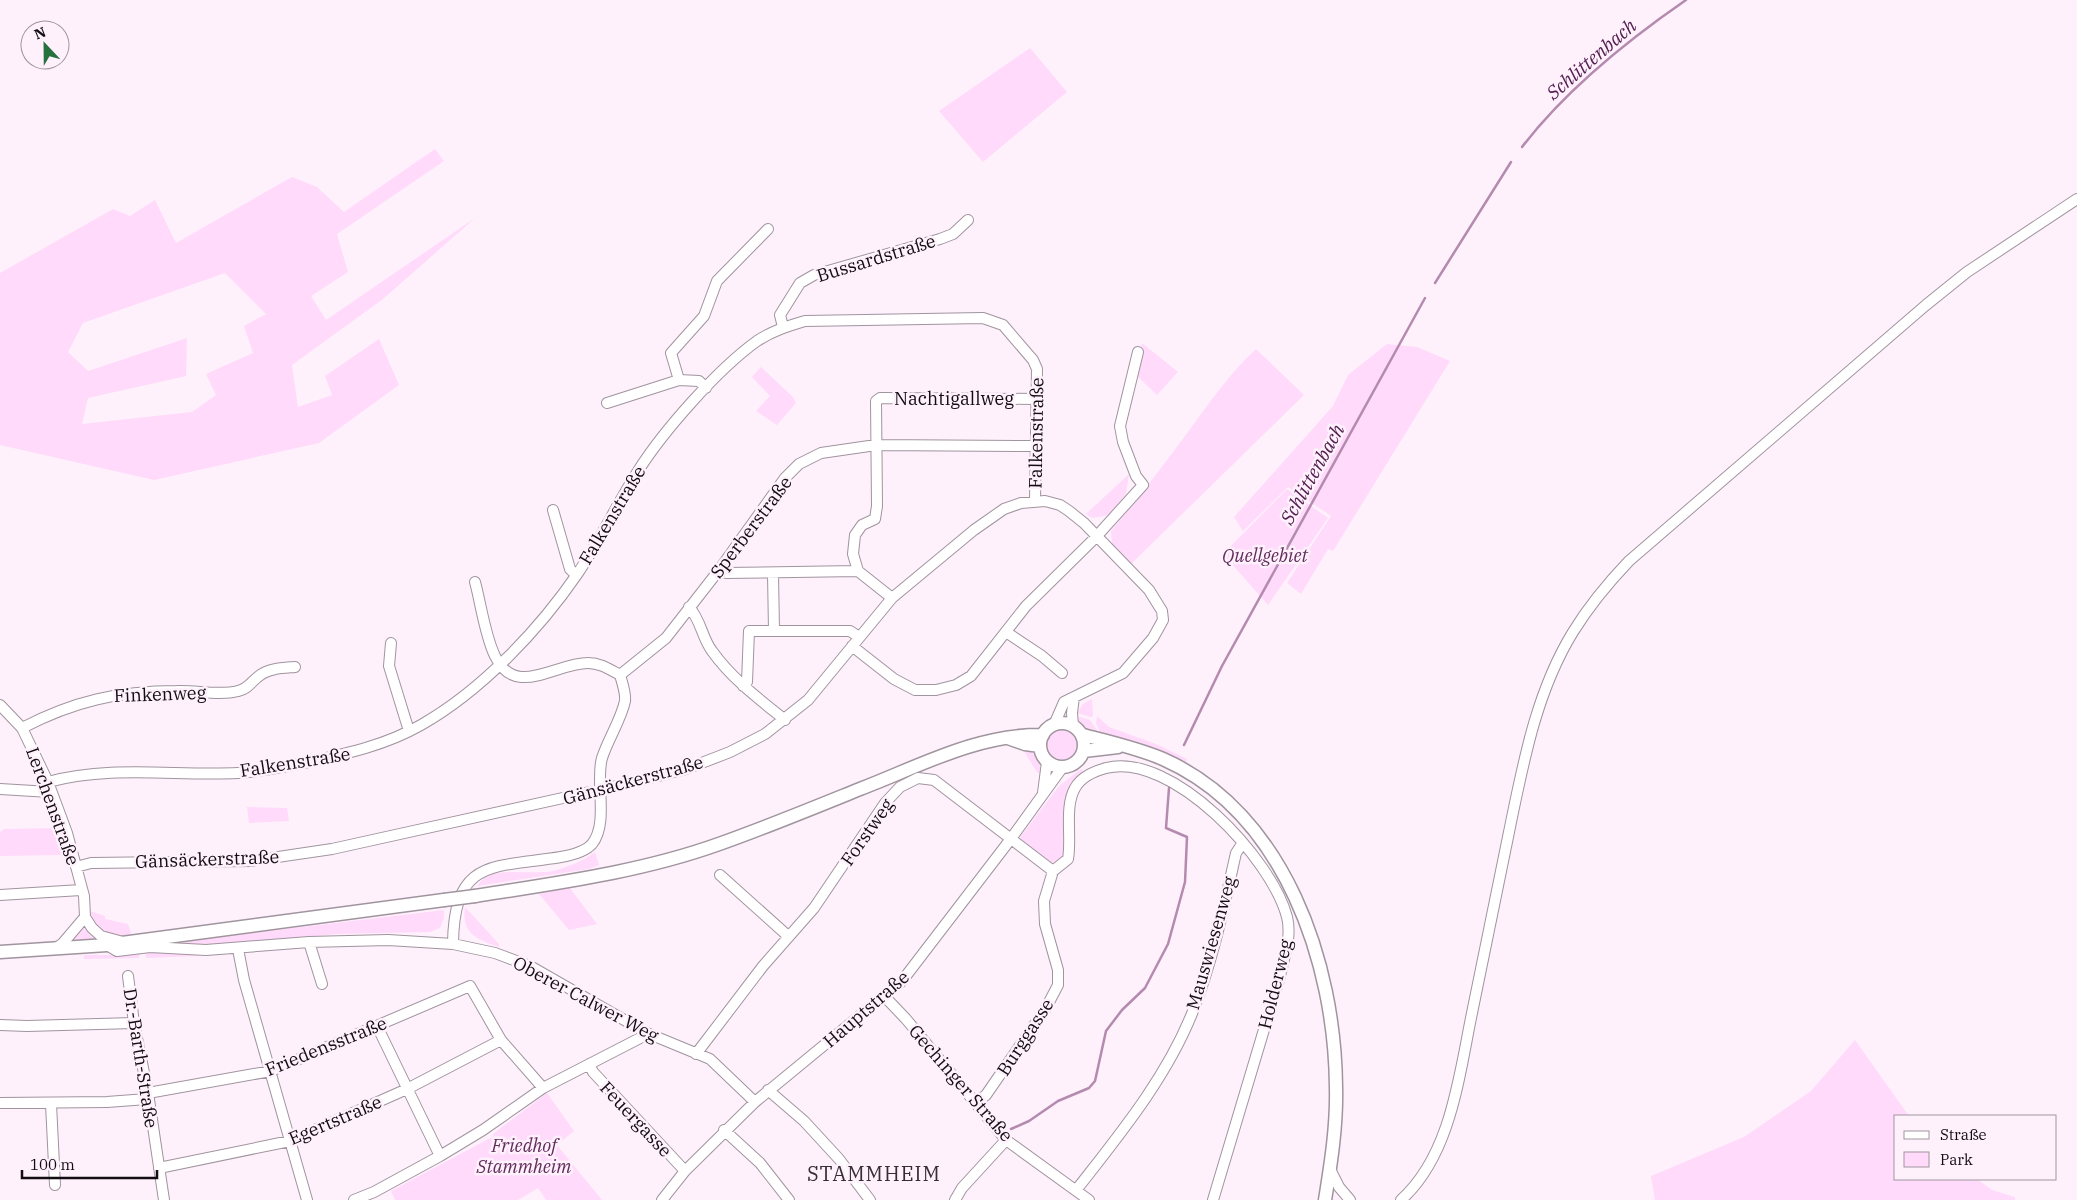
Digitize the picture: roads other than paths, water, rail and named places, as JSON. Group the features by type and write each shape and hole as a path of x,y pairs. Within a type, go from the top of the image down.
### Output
{"main road":[{"path":"0,952 107,945 476,896 610,874 693,852 776,823 966,746 1008,738 1025,744 1042,740 1054,725 1067,724 1073,726 1082,736 1084,751 1076,763 1062,768 1047,762 1042,740"},
{"path":"1082,736 1128,746 1164,759 1201,781 1228,803 1248,824 1273,856 1293,890 1310,934 1323,977 1333,1033 1336,1087 1330,1169 1325,1200"},
{"path":"1084,751 1128,746"}],"street":[{"path":"1401,1200 1419,1181 1428,1167 1444,1132 1466,1044 1533,722 1577,626 1601,591 1629,561 1926,305 1966,272 2077,199"},
{"name":"Bussardstraße","path":"783,327 780,315 787,301 800,284 807,279 940,239 953,234 968,220"},
{"path":"679,380 671,353 704,316 717,281 768,229"},
{"name":"Falkenstraße","path":"0,789 49,787 72,776 100,772 239,773 356,752 409,731 443,710 500,666 536,626 576,575 610,522 638,471 656,445 706,388 758,340 783,327 805,321 983,318 1003,325 1033,360 1037,369 1035,501"},
{"path":"852,646 894,679 915,690 936,690 956,685 972,676 1026,606 1096,537 1143,485 1136,476 1123,442 1120,426 1138,352"},
{"path":"607,403 679,380 698,381 706,388"},
{"name":"Nachtigallweg","path":"876,445 876,405 880,398 1037,399"},
{"path":"876,445 877,506 875,519 862,526 855,535 853,554 858,571 892,598"},
{"name":"Sperberstraße","path":"620,675 666,638 719,570 785,478 799,464 820,453 876,445 1035,446"},
{"name":"Gänsäckerstraße","path":"76,867 91,863 251,861 276,858 409,834 600,790 694,766 730,752 765,734 785,720 808,700 892,598 974,530 1004,509 1021,503 1035,501 1060,505 1084,523 1149,590 1159,604 1163,620 1153,638 1124,673 1064,702 1054,725"},
{"path":"553,510 570,569 576,575"},
{"path":"719,570 726,573 773,574 858,571"},
{"path":"773,574 774,631"},
{"path":"453,944 456,907 472,876 484,869 497,865 560,857 584,850 592,844 599,832 600,766 625,700 620,675 602,666 587,663 523,678 510,675 500,666 493,654 476,582"},
{"path":"690,607 697,616 710,650 743,686 785,720"},
{"path":"743,686 747,682 749,631 850,631 859,637"},
{"path":"1006,632 1042,656 1062,673"},
{"path":"392,643 389,666 409,731"},
{"name":"Finkenweg","path":"22,728 50,713 88,700 120,693 178,690 237,692 247,688 268,670 295,667"},
{"path":"1073,726 1074,697"},
{"name":"Lerchenstraße","path":"0,705 22,728 49,787 67,833 84,896 85,917"},
{"name":"Hauptstraße","path":"1043,793 1047,762"},
{"name":"Holderweg","path":"1053,871 1068,859 1070,802 1075,788 1084,779 1097,771 1115,766 1131,766 1149,770 1194,796 1218,815 1254,856 1279,896 1287,917 1289,932 1280,976 1213,1200"},
{"name":"Hauptstraße","path":"662,1200 685,1171 724,1130 768,1090 885,997 902,981 942,931 1062,768"},
{"name":"Forstweg","path":"696,1054 788,936 814,908 885,804 900,786 918,778 934,780 1010,840"},
{"path":"1010,840 1053,871"},
{"name":"Mauswiesenweg","path":"1077,1190 1161,1073 1193,1012 1216,942 1236,853 1242,844"},
{"name":"Burggasse","path":"976,1103 986,1095 1046,1008 1058,985 1058,970 1045,924 1044,901 1053,871"},
{"path":"720,875 788,936"},
{"path":"0,895 81,890"},
{"path":"53,950 63,943 85,917 92,928 101,936 129,942"},
{"name":"Oberer Calwer Weg","path":"107,945 117,951 150,947 206,950 309,942 388,940 453,944 495,953 530,966 647,1033 710,1059 728,1074 755,1102"},
{"path":"309,942 322,984"},
{"path":"238,949 244,980 307,1200"},
{"name":"Dr.-Barth-Straße","path":"128,976 134,1023 148,1096 164,1200"},
{"name":"Friedensstraße","path":"0,1103 51,1104 148,1096 271,1071 470,986 500,1040"},
{"name":"Gechinger Straße","path":"885,997 1006,1140 1089,1200"},
{"path":"0,1025 134,1023"},
{"path":"377,1026 440,1156"},
{"path":"354,1200 376,1196 483,1130 543,1088 647,1033"},
{"path":"500,1040 543,1088"},
{"name":"Egertstraße","path":"159,1168 290,1141 407,1088 500,1040"},
{"name":"Feuergasse","path":"590,1064 593,1072 685,1171"},
{"path":"768,1090 804,1121 839,1159 870,1200"},
{"path":"51,1104 55,1185"},
{"path":"724,1130 760,1163 789,1200"},
{"path":"955,1200 962,1188 1006,1140"},
{"path":"1330,1169 1339,1187 1350,1200"}],"waterway":[{"name":"Schlittenbach","path":"1522,147 1577,86 1620,49 1686,0"},
{"name":"Schlittenbach","path":"1435,283 1511,162"},
{"name":"Schlittenbach","path":"1184,745 1222,666 1425,298"},
{"name":"Schlittenbach","path":"1011,1129 1029,1121 1058,1101 1089,1088 1095,1081 1106,1031 1122,1010 1145,988 1168,944 1185,882 1187,837 1166,828 1169,788"}],"district":[{"name":"STAMMHEIM","path":"874,1173"}],"park label":[{"name":"Quellgebiet","path":"1265,555"},
{"name":"Friedhof Stammheim","path":"524,1155"}]}
